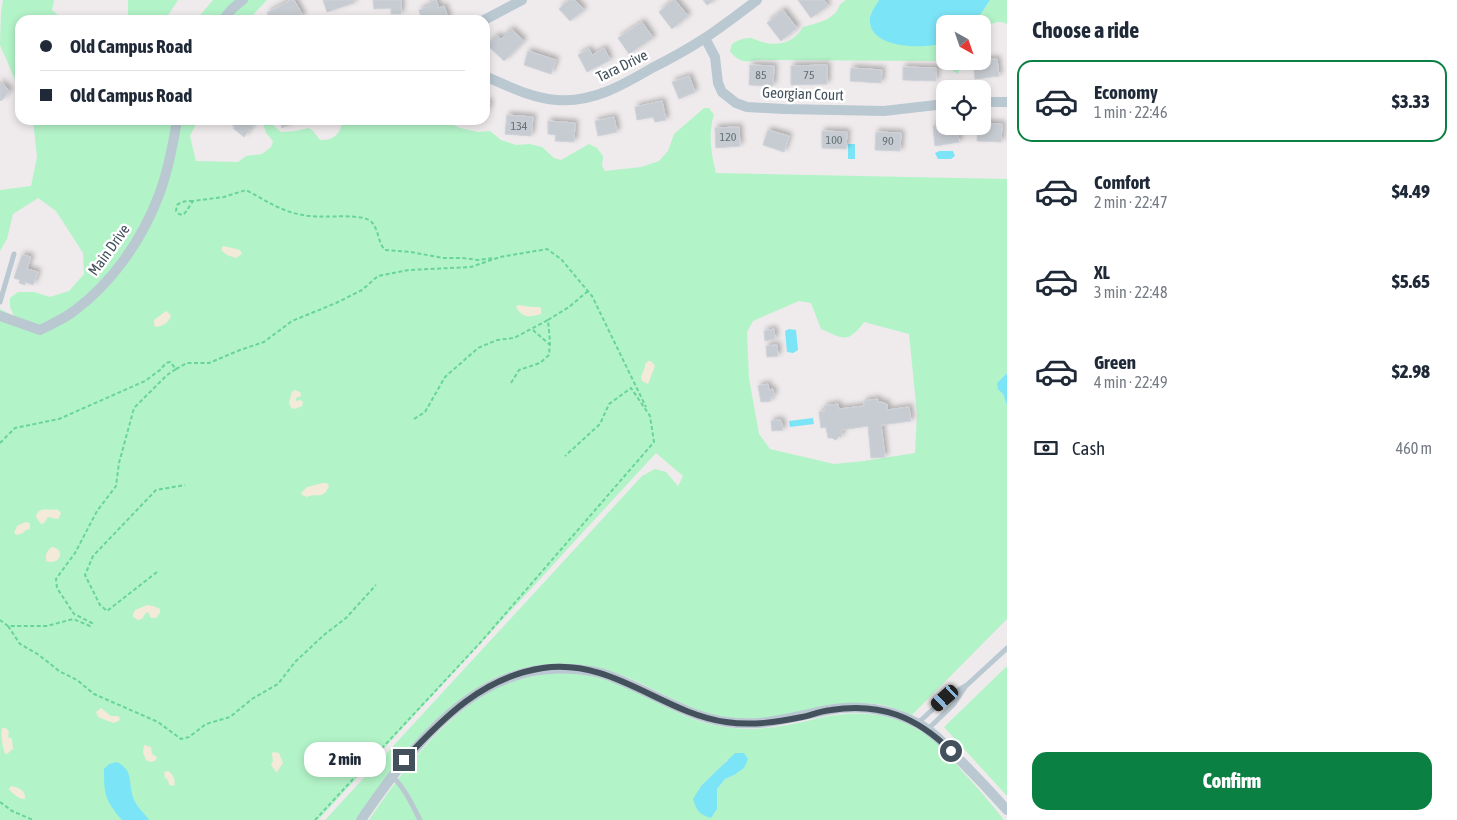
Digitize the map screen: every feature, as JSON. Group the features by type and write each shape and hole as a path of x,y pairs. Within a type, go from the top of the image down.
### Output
{"street":[{"path":"227,15 232,8 243,0"},
{"path":"490,17 522,0"},
{"name":"Tara Drive","path":"490,78 534,97 558,100 582,99 606,92 629,82 705,38 757,0"},
{"name":"Georgian Court","path":"705,38 716,57 716,76 722,92 736,103 747,107 784,110 884,110 936,105"},
{"path":"991,102 1007,102"},
{"name":"Main Drive","path":"0,316 40,330 72,313 96,293 122,263 143,229 160,194 176,125"},
{"path":"361,820 404,760 442,720 478,692 498,681 524,672 545,668 585,670 605,674 688,711 727,722 767,723 830,710 855,707 877,709 892,713 918,723 940,740 1007,810"}],"lane":[{"path":"0,302 14,254"},
{"path":"918,723 945,698 967,685 1007,648"},
{"path":"927,730 954,705 967,685"},
{"path":"392,776 410,798 420,820"}],"path":[{"path":"193,201 182,215 176,210 180,202 224,197 246,190 286,212 325,218 360,217 367,219 373,223 378,238 385,250 411,252 443,258 478,260 547,249 561,259 592,296 650,416 654,442 480,643 315,820"},
{"path":"8,626 47,626 73,619 90,626 92,623 74,614 57,588 56,580 75,553 97,511 116,486 119,463 134,408 167,375 187,363 209,363 264,342 292,321 362,290 378,276 409,270 471,267 499,257"},
{"path":"414,419 425,412 445,377 478,348 497,340 514,338 532,329 569,307 588,291"},
{"path":"511,383 519,370 540,362 549,355 548,320"},
{"path":"532,329 550,345"},
{"path":"0,443 15,428 59,419 145,382 166,363 170,362 176,369"},
{"path":"565,456 600,424 609,404 632,388 650,416"},
{"path":"157,572 107,611 100,605 85,576 92,556 156,490 185,485"},
{"path":"0,620 8,626 20,644 77,680 94,694 158,722 181,739 189,737 206,724 230,717 252,699 278,684 295,662 325,634 346,618 376,585"},
{"path":"0,802 12,811 33,820"}],"green space":[{"path":"3,0 54,0 52,10 58,15 15,15 15,80 0,45"},
{"path":"128,0 178,0 168,15 128,15"},
{"path":"213,0 267,0 253,15 200,15"},
{"path":"846,0 879,0 870,16 936,45 936,61 745,61 735,57 730,51 732,44 746,38 772,44 788,41 796,36 803,27 830,17"},
{"path":"990,0 1007,0 1007,24 1000,22 991,24 991,15 980,15"},
{"path":"704,108 709,108 714,115 711,129 711,144 716,173 1007,179 1007,373 997,383 1007,405 1007,619 912,715 885,706 863,703 768,717 733,718 716,715 684,704 622,675 606,670 564,664 536,666 508,673 485,683 444,713 414,744 356,820 325,820 642,476 655,469 666,472 678,486 683,476 656,453 318,820 0,820 0,309 14,316 10,307 10,298 18,292 34,292 50,297 69,291 84,274 83,253 56,211 38,198 13,214 7,239 0,251 0,190 31,186 37,157 34,125 196,125 190,136 196,161 238,162 246,156 262,154 271,147 273,141 266,133 264,125 273,125 281,132 309,128 320,140 325,140 333,138 342,125 454,125 478,132 490,131 501,140 516,145 530,144 542,147 554,158 561,160 589,144 597,148 603,156 602,166 605,171 641,167 659,161 668,151 674,134","holes":["799,301 811,303 821,329 845,338 854,334 864,322 909,334 917,414 915,453 834,464 770,449 759,434 749,378 747,332 753,321"]},
{"path":"1007,666 1007,796 944,727"},
{"path":"561,673 584,675 606,680 696,720 738,729 765,728 836,715 852,714 868,714 898,720 912,726 940,745 1004,820 369,820 396,782 427,744 462,711 481,697 501,686 538,675","holes":["727,759 734,775 725,779 717,789 717,808 711,818 702,785"]}],"sand":[{"path":"223,246 240,250 242,254 236,258 227,255 221,250"},
{"path":"518,305 539,307 541,308 541,314 530,316 521,314 516,307"},
{"path":"166,311 171,315 169,320 163,325 156,327 154,320"},
{"path":"651,361 655,366 648,384 642,381 641,377 645,364"},
{"path":"294,390 301,394 301,396 296,398 296,401 301,400 303,402 302,406 295,409 291,408 289,402"},
{"path":"327,483 329,486 322,495 307,497 302,495 301,493 307,487"},
{"path":"57,509 61,513 57,519 48,517 41,524 36,517 39,511"},
{"path":"25,522 30,523 30,529 17,535 14,533 17,526"},
{"path":"53,547 60,552 59,557 54,561 46,561 46,554"},
{"path":"147,605 160,609 160,613 156,618 151,618 148,612 142,619 138,620 133,617 135,610"},
{"path":"101,708 111,716 118,716 120,718 119,721 113,723 98,717 96,712"},
{"path":"2,728 6,728 9,732 8,737 12,739 13,749 7,754 5,754 2,744"},
{"path":"144,745 151,747 152,754 157,757 155,761 150,762 146,760 143,752"},
{"path":"273,752 279,753 283,763 277,772 271,765"},
{"path":"168,771 174,777 174,786 169,785 168,780 165,778 164,772"},
{"path":"11,786 21,790 25,799 12,792 9,789"}],"water":[{"path":"879,0 990,0 980,15 936,15 936,45 924,46 899,45 887,42 878,36 872,29 870,18"},
{"path":"848,144 855,144 855,159 848,159"},
{"path":"939,151 953,151 955,156 951,159 938,159 935,153"},
{"path":"789,329 796,330 798,350 793,353 787,352 785,331"},
{"path":"1007,373 1007,405 1003,394 998,389 997,383"},
{"path":"813,418 814,424 790,427 789,421"},
{"path":"735,753 744,753 748,759 744,768 725,779 717,789 717,809 711,818 704,815 697,809 693,799 702,785"},
{"path":"117,762 126,769 130,777 134,800 149,820 122,820 109,802 104,785 104,769 109,764"}],"building":[{"path":"294,0 302,15 268,15 267,13"},
{"path":"323,0 353,0 354,3 327,12"},
{"path":"373,0 401,0 401,14 391,14 391,8 374,9"},
{"path":"436,0 439,8 444,6 447,15 420,15 419,10 429,6 428,3"},
{"path":"569,0 575,0 584,10 570,21 559,9"},
{"path":"673,0 688,16 672,29 659,12"},
{"path":"703,0 714,0 707,5"},
{"path":"798,0 824,0 828,6 811,18"},
{"path":"783,10 797,28 781,41 767,23"},
{"path":"642,22 653,38 629,54 618,38"},
{"path":"511,29 524,41 504,61 490,48 490,42 497,35 501,39"},
{"path":"604,48 610,60 587,72 578,55 589,49 592,55"},
{"path":"528,51 556,60 551,74 524,65"},
{"path":"997,59 999,76 975,79 974,70 991,70 991,60"},
{"path":"750,65 774,66 773,86 749,85"},
{"path":"827,65 827,84 791,85 791,66"},
{"path":"903,67 936,68 936,81 903,80"},
{"path":"851,68 882,70 881,83 850,81"},
{"path":"689,76 695,92 679,99 672,82"},
{"path":"0,81 10,91 1,101 0,100"},
{"path":"662,101 666,120 655,122 653,117 637,120 635,107"},
{"path":"507,115 533,117 531,136 505,134"},
{"path":"614,117 617,132 598,136 595,121"},
{"path":"548,121 575,123 574,142 555,141 556,135 548,134"},
{"path":"991,123 1002,124 1001,142 977,141 977,135 991,135"},
{"path":"232,125 253,125 244,137 233,128 235,127"},
{"path":"933,126 936,126 936,135 958,135 959,142 935,146"},
{"path":"739,127 740,146 716,148 715,128"},
{"path":"768,130 789,136 784,152 763,145"},
{"path":"822,131 847,132 846,149 822,148"},
{"path":"876,132 901,133 900,151 875,150"},
{"path":"22,255 31,257 27,269 38,272 33,285 25,282 25,285 19,283 20,280 14,278"},
{"path":"774,329 775,339 765,341 764,331"},
{"path":"777,345 778,356 767,357 766,346"},
{"path":"768,384 769,390 773,389 774,396 770,397 771,401 761,402 758,386"},
{"path":"878,399 879,403 887,404 887,410 909,407 911,421 881,425 885,457 871,458 868,426 841,430 842,436 836,440 828,438 826,427 821,428 819,412 825,411 824,406 838,404 839,409 864,406 864,401"},
{"path":"781,420 783,430 772,431 771,421"}],"route":[{"path":"404,760 442,720 478,692 498,681 524,672 545,668 585,670 605,674 688,711 727,722 767,723 830,710 855,707 877,709 918,723 951,751"}]}
